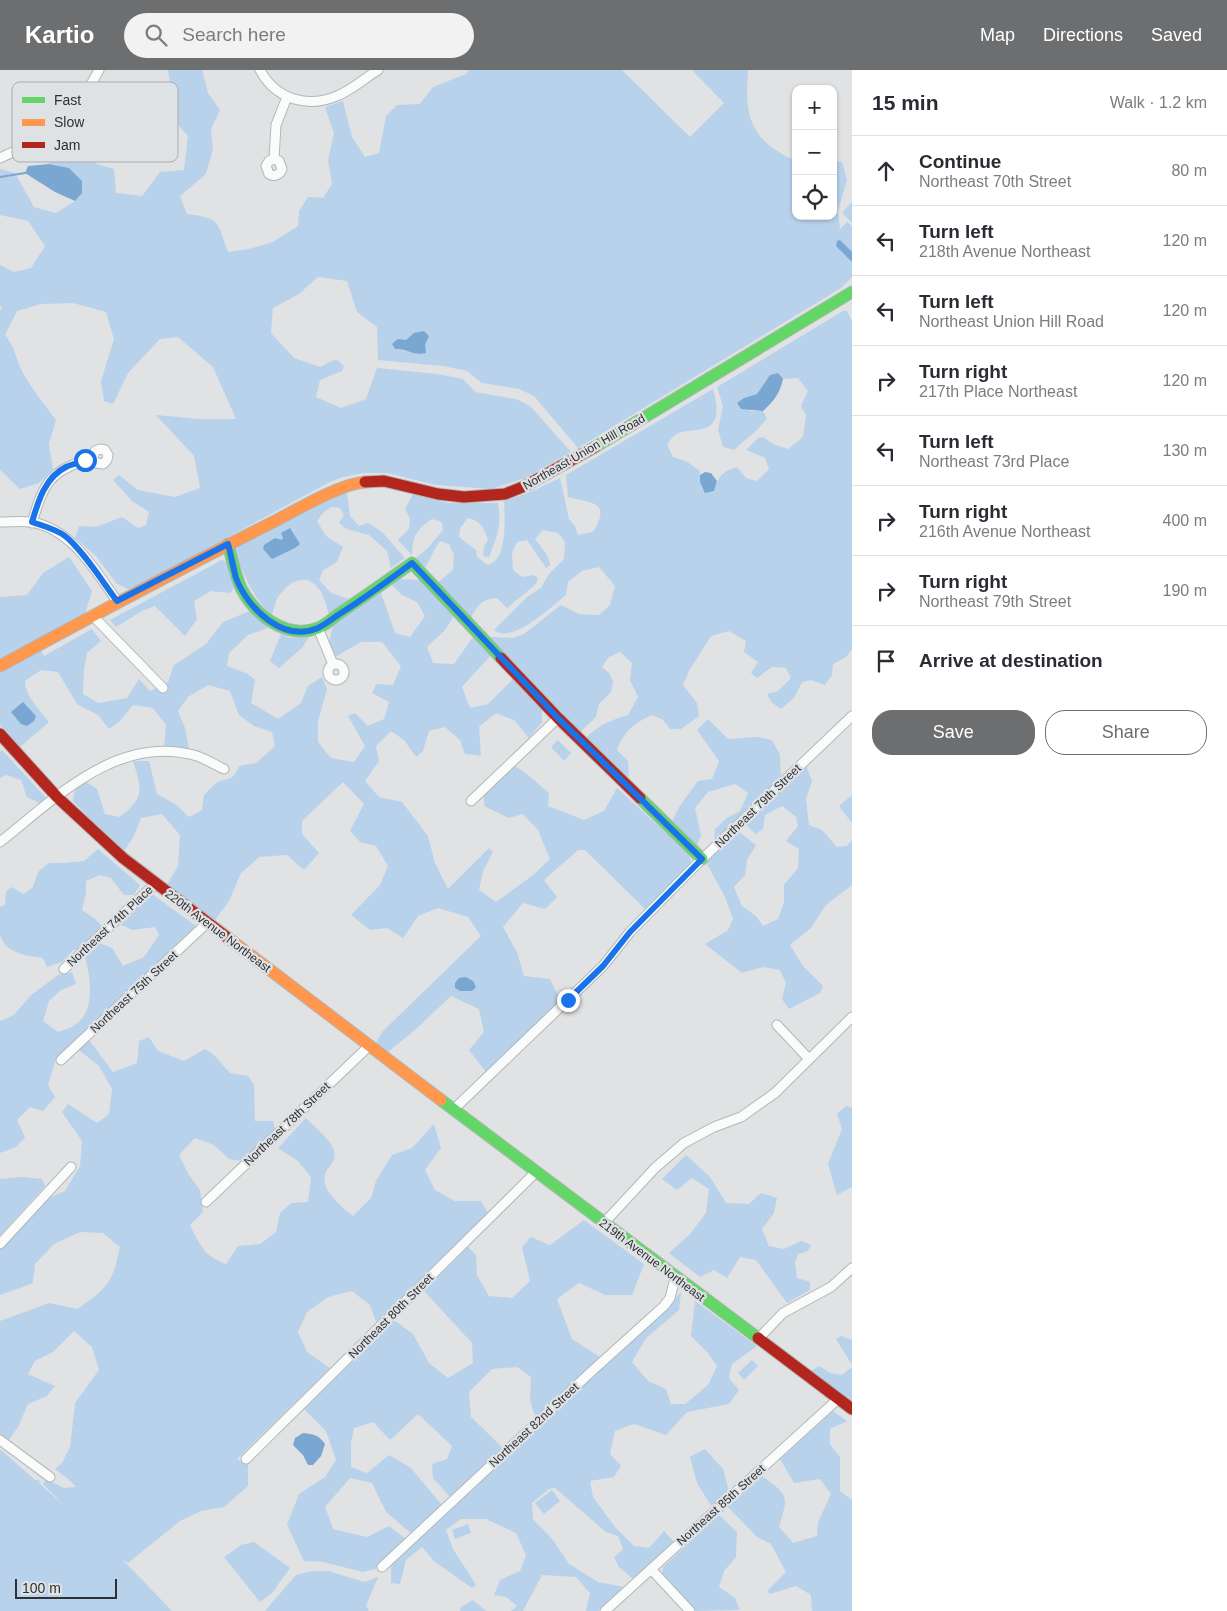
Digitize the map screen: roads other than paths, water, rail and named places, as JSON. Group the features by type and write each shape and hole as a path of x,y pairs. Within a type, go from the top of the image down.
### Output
{"street":[{"path":"92,82 99,70"},
{"path":"260,70 273,87 287,97 300,102 316,102 340,95 367,73 378,70"},
{"path":"274,159 276,125 287,97"},
{"path":"0,158 12,152"},
{"name":"Northeast Union Hill Road","path":"0,666 117,601 228,544 356,483 384,481 438,494 464,497 505,494 525,486 604,442 852,292"},
{"path":"32,522 40,495 56,474 65,467 92,458"},
{"path":"0,522 32,522 66,536 79,550 117,601"},
{"path":"228,544 237,579 248,598 258,611 277,626 292,631 318,628 412,563 558,718 702,859"},
{"path":"92,615 164,688"},
{"path":"318,628 333,664"},
{"name":"Northeast 79th Street","path":"453,1110 603,966 630,932 702,859 852,716"},
{"path":"471,801 558,718"},
{"name":"220th Avenue Northeast","path":"0,734 57,797 122,858 453,1110"},
{"path":"0,842 85,776 126,756 150,752 173,752 197,756 224,769"},
{"name":"Northeast 74th Place","path":"64,969 155,884"},
{"name":"Northeast 75th Street","path":"61,1060 207,923"},
{"path":"604,1223 655,1168 684,1143 714,1127 741,1117 775,1093 852,1017"},
{"path":"777,1025 809,1059"},
{"name":"Northeast 78th Street","path":"206,1202 369,1046"},
{"name":"219th Avenue Northeast","path":"453,1110 852,1409"},
{"path":"0,1244 70,1167"},
{"name":"Northeast 80th Street","path":"246,1459 536,1172"},
{"path":"758,1338 783,1313 831,1287 852,1268"},
{"name":"Northeast 82nd Street","path":"382,1567 664,1306 670,1298 676,1278"},
{"name":"Northeast 85th Street","path":"605,1611 838,1399"},
{"path":"0,1440 50,1477"},
{"path":"651,1569 690,1611"}],"water":[{"path":"49,164 69,168 82,181 82,193 75,201 55,192 25,173 28,166"},
{"path":"840,240 852,252 852,262 836,246 837,241"},
{"path":"424,331 429,336 425,345 426,353 417,354 395,349 392,344 398,339 406,340 414,333"},
{"path":"778,373 783,379 782,384 776,396 763,411 741,409 737,403 744,398 757,394 770,375"},
{"path":"705,472 711,473 717,481 714,491 705,493 700,482 700,475"},
{"path":"290,528 300,544 272,559 263,549 264,545 275,538 282,540 281,533"},
{"path":"23,702 36,716 34,721 27,726 21,724 11,712"},
{"path":"466,977 473,981 476,987 472,991 460,991 455,988 455,983 459,978"},
{"path":"303,1433 316,1436 325,1444 321,1456 313,1465 308,1465 303,1455 293,1445 295,1438"}],"waterway":[{"path":"0,177 25,173"}]}
